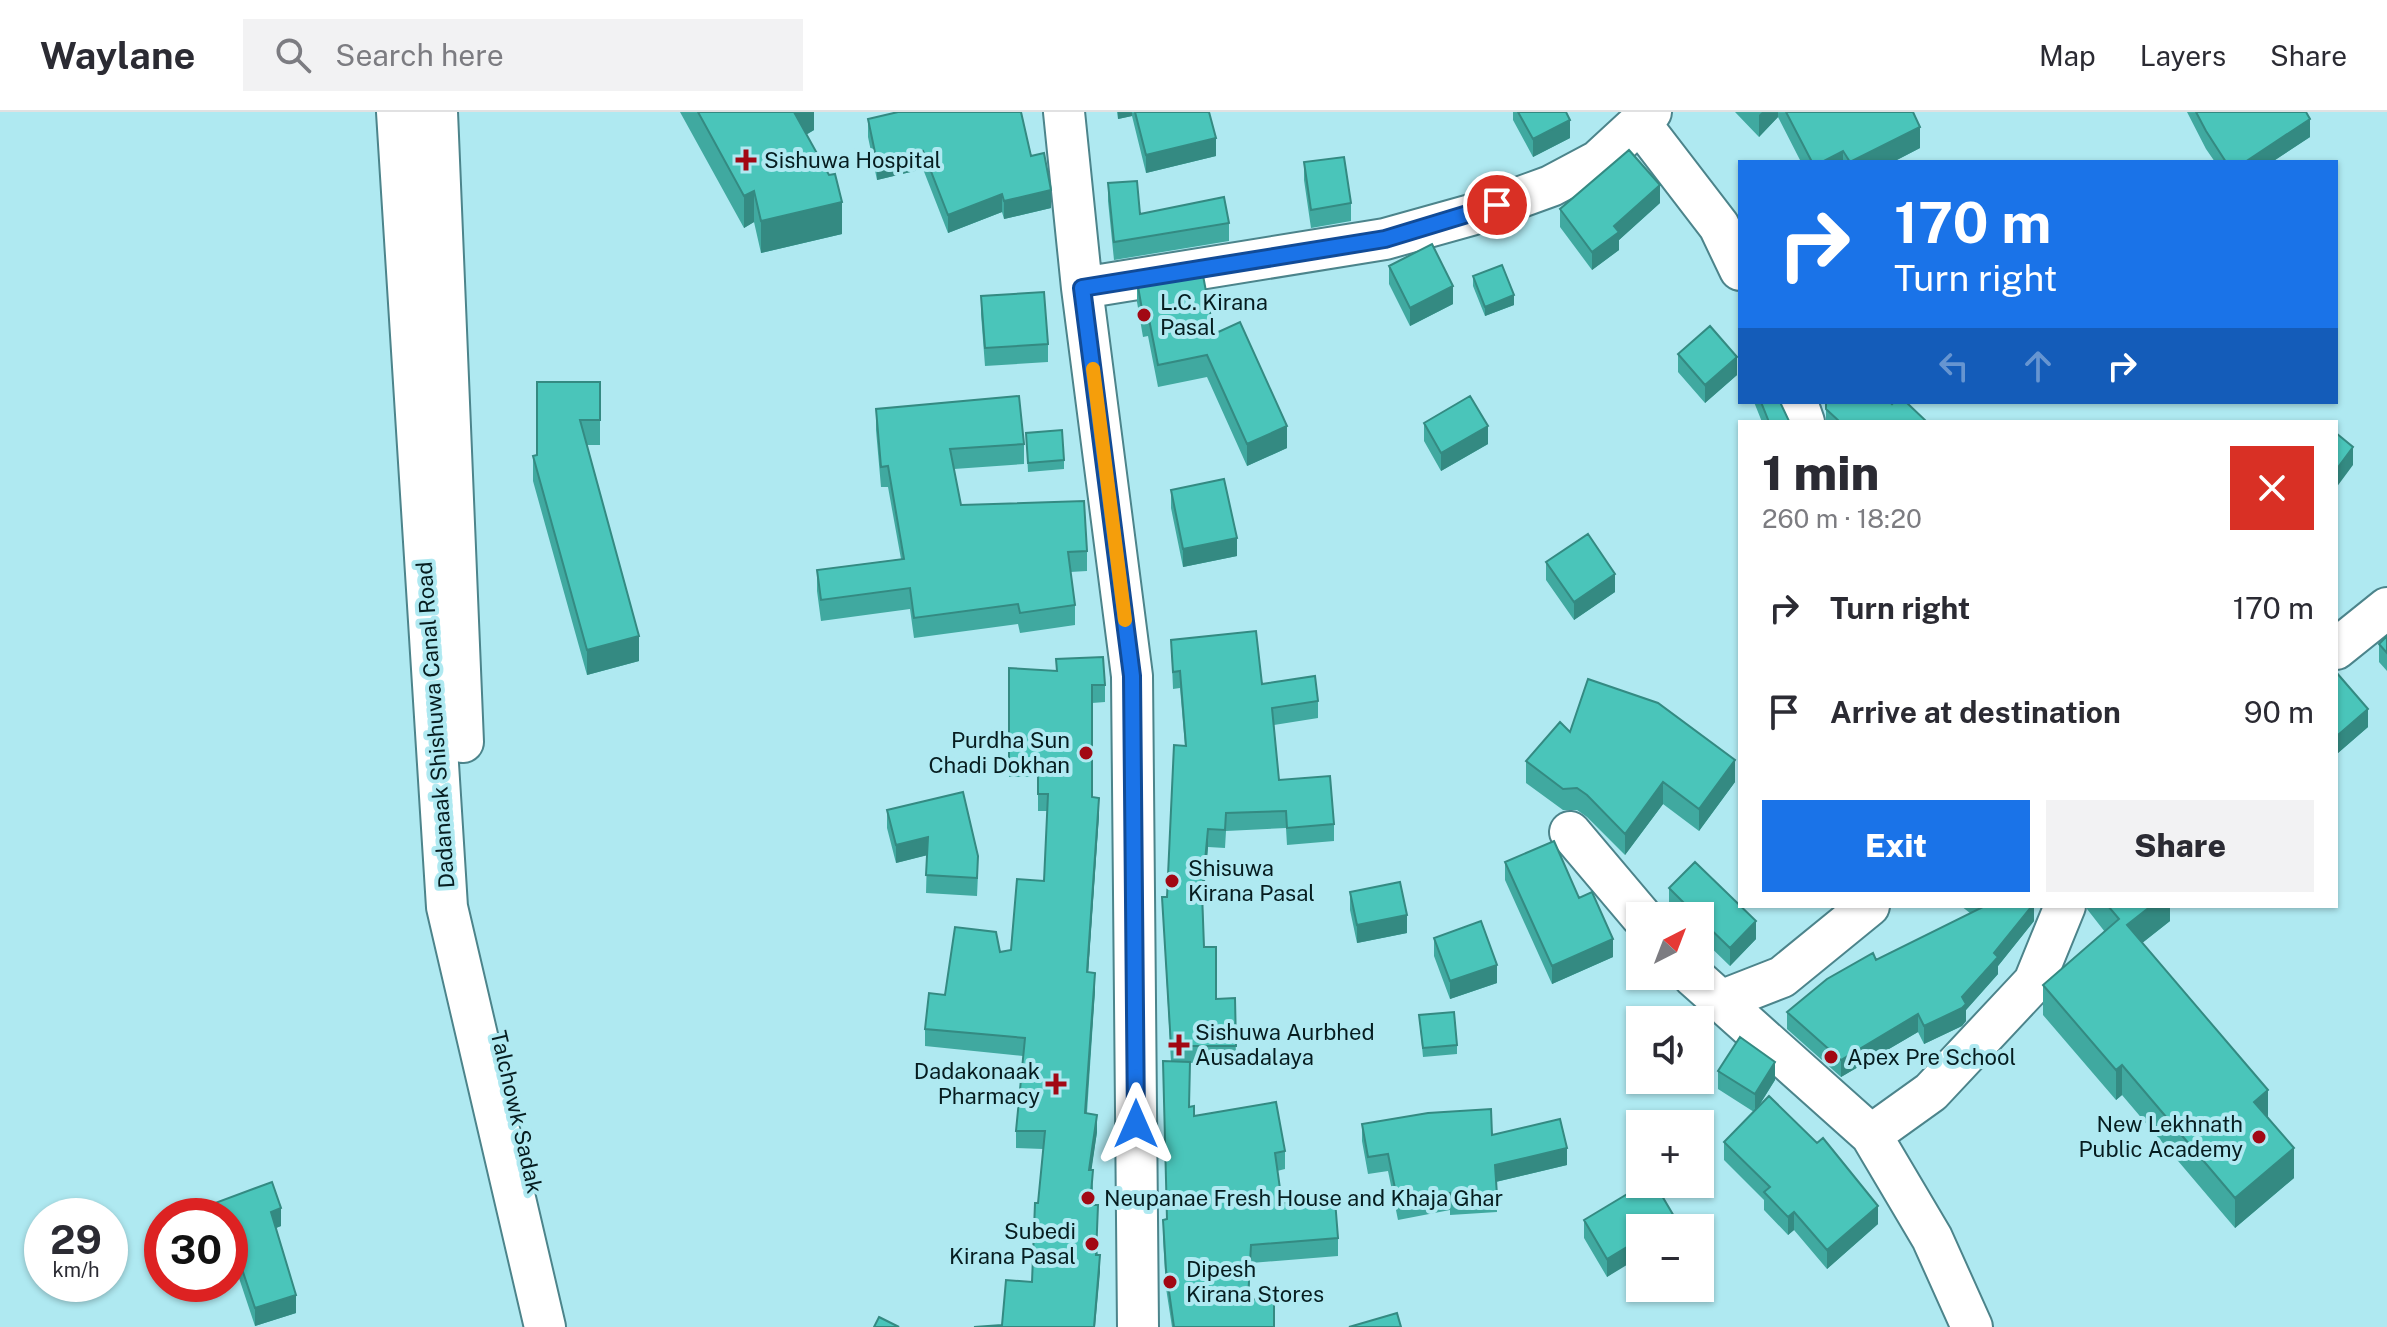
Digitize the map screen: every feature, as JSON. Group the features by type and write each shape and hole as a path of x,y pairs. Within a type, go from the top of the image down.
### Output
{"street":[{"name":"Dadanaak Shishuwa Canal Road","path":"397,112 447,907 545,1327"},
{"name":"Dadanaak Shishuwa Canal Road","path":"437,112 470,896"},
{"path":"1064,112 1082,288 1132,676 1138,1327"},
{"path":"1082,288 1385,239 1471,215 1551,186 1598,161 1646,117 1719,226 1738,266"},
{"path":"2338,647 2387,608"},
{"path":"1570,832 1629,902"},
{"name":"Talchowk Sadak","path":"470,896 569,1327"},
{"path":"1714,988 1782,977 1867,908"},
{"path":"1871,1135 1931,1092 2034,982 2064,908"},
{"path":"1707,990 1871,1135 1932,1238 1972,1327"}],"building":[{"path":"698,112 794,112 829,175 835,174 842,202 761,221 754,191 744,196"},
{"path":"898,112 1021,112 1031,156 1044,153 1051,190 1004,201 1002,194 948,215 923,151 877,162 868,119"},
{"path":"1135,112 1209,112 1216,138 1146,155"},
{"path":"1518,112 1566,112 1570,120 1533,139"},
{"path":"1786,112 1913,112 1920,127 1854,160 1849,160 1843,151 1826,160 1811,160"},
{"path":"2196,112 2306,112 2310,119 2248,160 2225,160"},
{"path":"1629,150 1660,185 1614,226 1619,232 1592,252 1560,209"},
{"path":"1344,157 1351,203 1311,210 1304,162"},
{"path":"1137,181 1140,214 1224,197 1229,223 1114,242 1108,183"},
{"path":"1432,244 1453,286 1410,308 1389,266"},
{"path":"1502,265 1514,295 1485,307 1473,276"},
{"path":"1202,270 1214,334 1240,322 1287,426 1247,444 1207,355 1158,365 1148,314 1143,315 1137,281"},
{"path":"1044,292 1048,344 985,348 981,296"},
{"path":"1710,326 1737,357 1705,385 1678,354"},
{"path":"537,382 600,382 600,420 580,420 639,636 587,650 533,456 537,455"},
{"path":"1019,396 1024,444 950,449 961,505 1084,501 1087,551 1068,552 1075,605 1020,613 1018,604 914,618 910,588 821,600 817,570 904,559 888,466 881,467 876,409"},
{"path":"1470,396 1488,426 1441,453 1424,423"},
{"path":"1762,404 1781,404 1789,420 1768,420"},
{"path":"1826,404 1908,404 1925,420 1838,420 1826,409"},
{"path":"1062,430 1064,460 1028,463 1026,433"},
{"path":"2338,435 2353,447 2338,467"},
{"path":"1224,479 1237,538 1183,549 1171,490"},
{"path":"1588,534 1615,574 1574,602 1546,562"},
{"path":"1256,631 1262,684 1315,676 1318,701 1272,708 1279,780 1330,776 1334,824 1287,828 1286,811 1226,813 1225,830 1208,829 1202,893 1204,947 1216,947 1216,999 1235,998 1236,1046 1171,1046 1162,897 1167,897 1174,745 1186,746 1180,671 1173,672 1171,640"},
{"path":"2387,636 2387,653 2379,644"},
{"path":"1103,657 1105,685 1092,685 1092,797 1099,798 1087,972 1095,973 1085,1113 1097,1115 1089,1170 1093,1170 1090,1205 1098,1205 1096,1255 1100,1255 1094,1327 974,1327 1002,1325 1006,1280 1032,1282 1035,1203 1038,1203 1045,1131 1016,1131 1025,1038 925,1029 929,993 945,995 955,927 996,932 1000,952 1011,950 1017,879 1044,881 1048,794 1038,794 1038,759 1009,759 1009,668 1057,671 1056,659"},
{"path":"2338,674 2368,709 2338,735"},
{"path":"1588,679 1658,703 1735,760 1699,809 1663,782 1625,834 1587,795 1577,788 1563,789 1526,761 1560,722 1570,732"},
{"path":"963,792 978,856 977,878 926,875 928,837 896,845 887,810"},
{"path":"1554,841 1579,898 1592,892 1613,939 1552,966 1505,862"},
{"path":"1695,862 1738,904 1738,908 1743,908 1756,921 1730,948 1714,933 1714,902 1683,902 1669,888"},
{"path":"1400,882 1407,915 1357,925 1350,892"},
{"path":"1981,908 2030,908 1994,953 1998,957 1962,997 1966,1004 1962,1008 1924,1026 1918,1014 1841,1060 1787,1012 1827,979 1873,953 1876,960"},
{"path":"2110,908 2148,908 2127,925 2268,1090 2254,1102 2294,1148 2235,1198 2122,1065 2116,1070 2043,985 2119,919"},
{"path":"1481,921 1497,965 1450,981 1434,938"},
{"path":"1454,1012 1457,1045 1423,1048 1419,1015"},
{"path":"1740,1037 1775,1062 1755,1094 1718,1071"},
{"path":"1163,1061 1190,1062 1189,1107 1194,1106 1194,1116 1276,1102 1285,1151 1275,1153 1282,1203 1335,1200 1338,1238 1251,1245 1248,1299 1274,1300 1274,1327 1174,1327 1163,1220 1167,1219"},
{"path":"1769,1096 1817,1143 1823,1138 1878,1206 1827,1250 1794,1212 1788,1217 1764,1192 1770,1187 1724,1142"},
{"path":"1491,1109 1492,1135 1560,1119 1567,1148 1495,1165 1497,1195 1450,1198 1450,1193 1398,1203 1388,1154 1368,1157 1362,1124 1428,1113"},
{"path":"272,1182 281,1208 271,1212 296,1295 255,1308 248,1287 248,1198 229,1198"},
{"path":"1626,1195 1626,1198 1663,1198 1673,1214 1626,1214 1626,1247 1607,1259 1584,1220"},
{"path":"1397,1313 1401,1327 1349,1327"},
{"path":"879,1317 899,1327 874,1327"}],"slow traffic":[{"path":"1093,369 1125,620"}],"place":[{"name":"Sishuwa Hospital","path":"746,160"},
{"name":"L.C. Kirana Pasal","path":"1144,315"},
{"name":"Purdha Sun Chadi Dokhan","path":"1086,753"},
{"name":"Shisuwa Kirana Pasal","path":"1172,881"},
{"name":"Sishuwa Aurbhed Ausadalaya","path":"1179,1045"},
{"name":"Apex Pre School","path":"1831,1057"},
{"name":"Dadakonaak Pharmacy","path":"1056,1084"},
{"name":"New Lekhnath Public Academy","path":"2259,1137"},
{"name":"Neupanae Fresh House and Khaja Ghar","path":"1088,1198"},
{"name":"Subedi Kirana Pasal","path":"1092,1244"},
{"name":"Dipesh Kirana Stores","path":"1170,1282"}],"route":[{"path":"1136,1124 1132,676 1082,288 1385,239 1497,205"}]}
